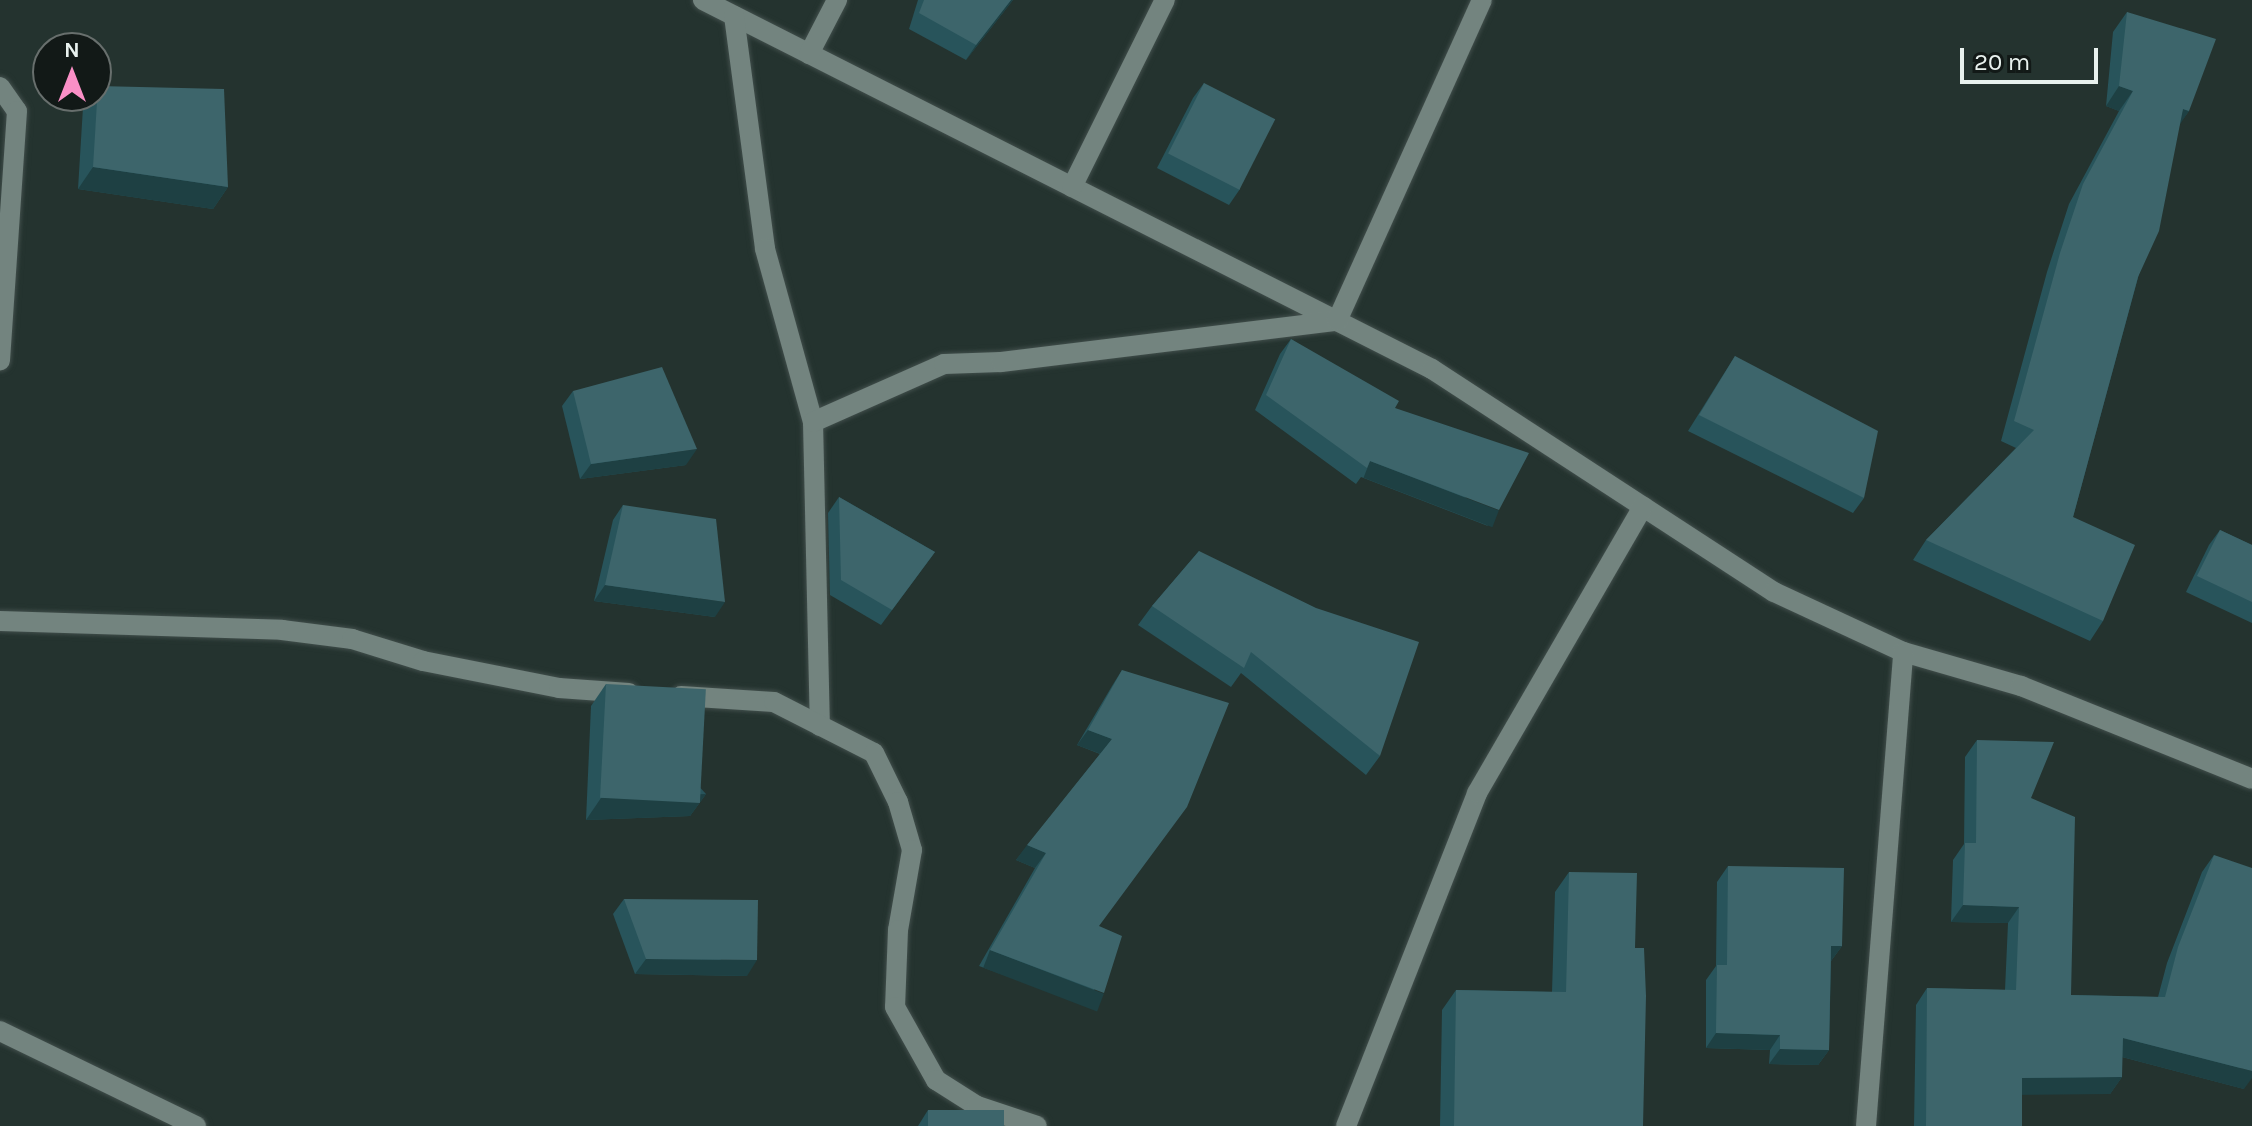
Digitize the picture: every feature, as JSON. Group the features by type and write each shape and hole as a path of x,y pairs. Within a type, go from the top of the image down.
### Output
{"street":[{"path":"703,0 1432,369 1774,592 1903,652 2021,686 2252,779"},
{"path":"809,54 837,0"},
{"path":"1072,187 1165,0"},
{"path":"1337,321 1482,0"},
{"path":"734,16 765,249 813,422 820,726"},
{"path":"0,87 17,111 0,360"},
{"path":"813,422 944,364 1001,362 1337,321"},
{"path":"1346,1126 1477,793 1643,507"},
{"path":"0,621 282,630 352,639 423,661 559,688 774,702 874,753 898,802 912,850 898,930 895,1007 936,1080 977,1106 1037,1126"},
{"path":"1866,1126 1903,652"},
{"path":"0,1031 196,1126"}],"building":[{"path":"924,0 1011,0 976,45 919,13"},
{"path":"2127,12 2216,39 2189,111 2183,109 2159,231 2138,277 2073,517 2135,545 2103,621 1926,540 2034,430 2014,421 2060,253 2083,184 2133,91 2119,86"},
{"path":"1204,83 1275,119 1239,190 1168,153"},
{"path":"112,86 224,89 228,187 93,167 96,112 112,112"},
{"path":"1291,339 1399,401 1395,408 1529,453 1499,510 1370,461 1367,468 1266,395"},
{"path":"1735,356 1878,431 1864,498 1699,415"},
{"path":"662,367 697,449 591,464 573,391"},
{"path":"839,497 935,552 892,610 841,580"},
{"path":"623,505 716,519 725,602 605,585"},
{"path":"2220,530 2252,545 2252,602 2197,576"},
{"path":"1199,551 1316,608 1419,642 1380,756 1251,652 1244,668 1152,606"},
{"path":"1122,670 1229,703 1187,807 1099,926 1122,936 1104,993 990,950 1046,853 1027,845 1112,739 1088,730"},
{"path":"606,684 706,689 700,803 600,798"},
{"path":"1977,740 2054,742 2031,798 2075,817 2071,995 2165,997 2178,947 2214,855 2252,868 2252,1071 2123,1038 2122,1077 2022,1078 2022,1126 1926,1126 1927,988 2016,990 2019,907 1963,905 1965,843 1976,843"},
{"path":"1728,866 1844,868 1842,946 1831,946 1829,1050 1780,1049 1780,1035 1716,1033 1717,965 1727,965"},
{"path":"1569,872 1637,873 1635,948 1644,948 1646,996 1643,1126 1454,1126 1456,990 1566,992"},
{"path":"624,899 758,900 757,960 646,959"},
{"path":"928,1110 1004,1110 1004,1126 928,1126"}]}
